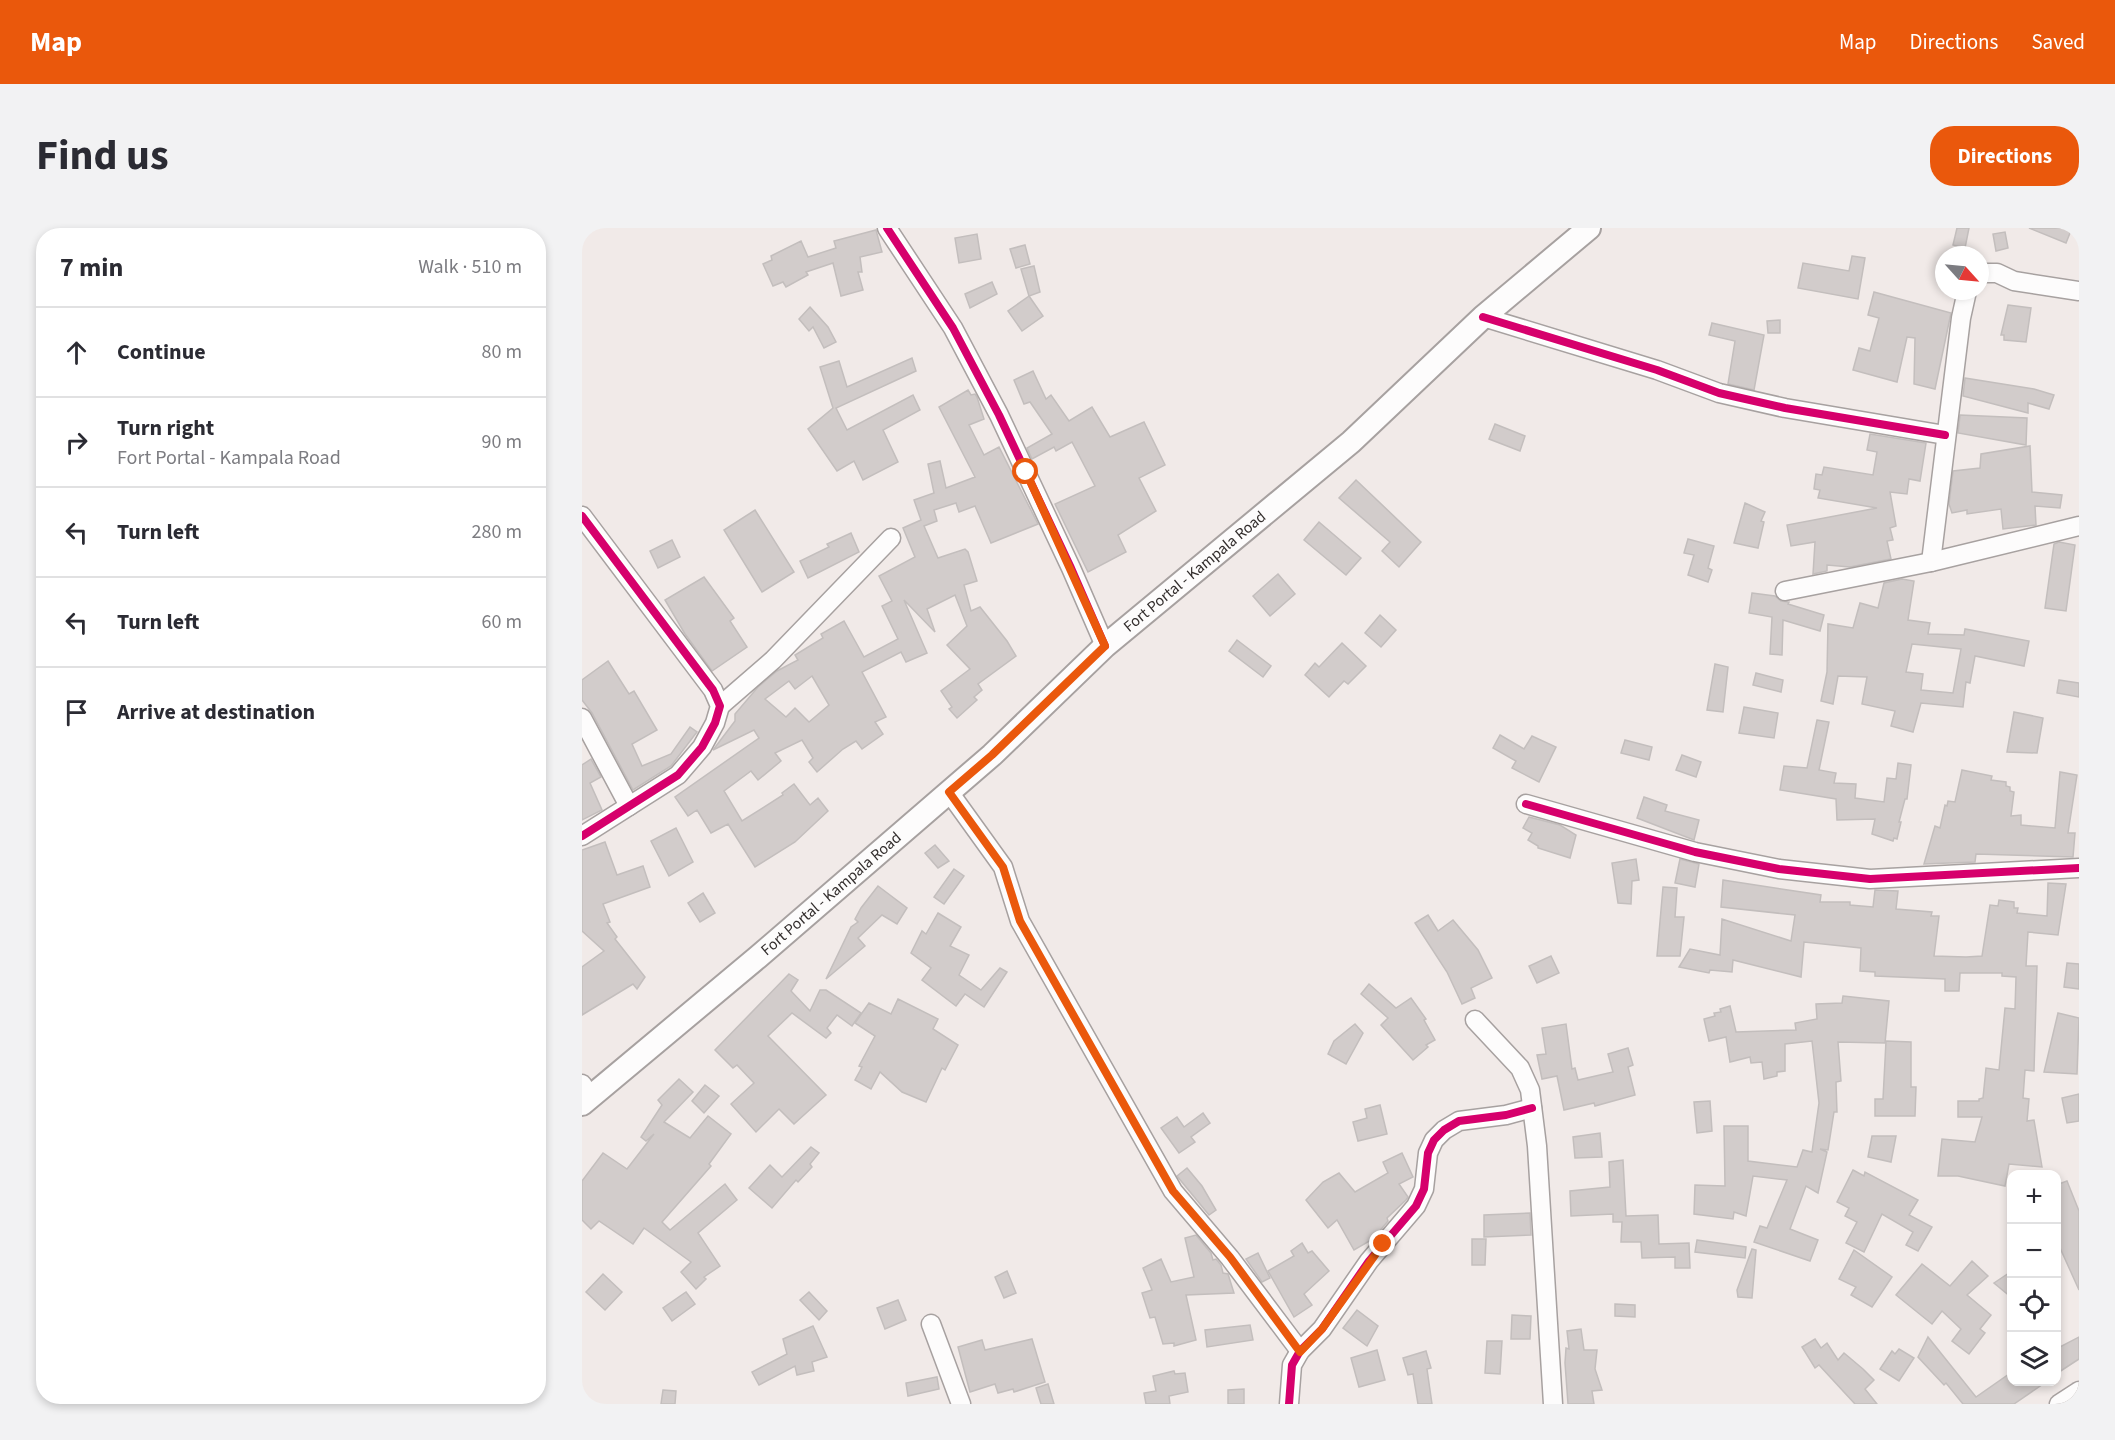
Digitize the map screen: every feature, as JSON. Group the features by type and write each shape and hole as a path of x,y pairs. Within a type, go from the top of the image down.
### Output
{"main road":[{"name":"Fort Portal - Kampala Road","path":"585,1095 758,957 992,755 1105,646 1351,442 1483,316 1589,228"}],"street":[{"path":"887,228 953,328 999,415 1105,646"},
{"path":"1989,273 1997,273 2014,281 2079,291"},
{"path":"1931,562 1960,318 1965,300"},
{"path":"1483,316 1657,370 1719,393 1785,408 1945,435"},
{"path":"582,516 713,690 720,706"},
{"path":"1785,591 1931,562 2079,526"},
{"path":"582,836 678,775 702,747 715,723 720,706 773,660 891,538"},
{"path":"582,718 629,806"},
{"path":"949,792 1003,867 1020,921 1173,1191 1230,1257 1300,1352"},
{"path":"1526,804 1695,852 1779,869 1870,879 2079,868"},
{"path":"1475,1020 1520,1068 1530,1090 1537,1146 1553,1404"},
{"path":"1289,1404 1292,1365 1300,1352 1322,1329 1369,1261 1416,1206 1424,1189 1428,1153 1444,1130 1459,1121 1506,1115 1532,1107"},
{"path":"931,1324 961,1404"},
{"path":"2059,1404 2079,1391"}],"building":[{"path":"1957,228 1969,228 1965,246 1953,245"},
{"path":"2029,228 2072,228 2066,243"},
{"path":"876,230 882,252 860,257 862,272 858,272 863,290 841,296 833,263 806,272 808,275 786,287 783,282 773,286 763,264 772,260 771,256 801,241 808,257 836,248 834,241"},
{"path":"2005,232 2008,248 1996,251 1993,234"},
{"path":"977,234 981,259 959,263 955,238"},
{"path":"1025,245 1030,264 1016,268 1010,249"},
{"path":"1852,256 1865,258 1858,299 1798,288 1803,263 1849,271"},
{"path":"1034,266 1040,292 1029,296 1021,269"},
{"path":"992,282 997,294 970,308 965,294"},
{"path":"1874,292 1951,313 1935,389 1914,384 1915,338 1907,337 1897,382 1853,370 1859,348 1870,351 1879,318 1868,315"},
{"path":"1029,296 1043,316 1022,331 1008,311"},
{"path":"2008,305 2031,308 2026,342 2004,340 2004,335 2001,335"},
{"path":"810,307 828,327 836,342 824,348 813,327 809,331 799,319"},
{"path":"1780,320 1780,333 1768,333 1767,321"},
{"path":"1712,323 1764,335 1754,390 1728,384 1735,341 1709,335"},
{"path":"912,358 916,371 836,408 847,430 913,395 920,410 883,430 898,462 863,480 854,461 837,471 808,429 833,408 820,367 839,361 847,387"},
{"path":"1033,371 1046,399 1051,395 1069,421 1092,407 1110,437 1144,422 1165,465 1139,478 1156,511 1118,535 1126,552 1088,572 1055,504 1095,486 1072,442 1056,451 1054,447 1032,459 1027,448 1052,434 1030,402 1024,404 1014,380"},
{"path":"1965,378 2034,389 2054,395 2049,409 2028,403 2028,413 1963,396"},
{"path":"968,390 971,395 975,394 984,419 969,425 984,455 999,447 1038,524 991,543 975,506 959,512 956,503 934,510 937,521 924,526 938,558 965,549 968,552 977,581 964,585 971,611 980,607 1016,656 978,684 982,690 974,697 977,700 957,718 949,709 952,707 941,691 970,669 947,645 967,626 955,595 927,609 935,632 904,600 927,653 906,662 901,652 862,672 886,717 875,722 883,734 862,749 856,741 843,749 817,772 809,762 813,758 802,740 775,753 781,761 758,780 751,771 724,791 742,821 783,795 782,793 794,784 810,805 818,798 828,811 795,842 755,867 728,824 711,833 697,810 688,816 675,797 759,738 754,730 713,750 735,721 735,714 758,687 777,671 798,660 795,655 823,638 821,634 844,621 864,657 898,639 882,606 892,601 879,576 915,557 903,528 921,520 914,500 934,493 928,464 940,461 946,488 975,477 939,407","holes":["812,676 829,705 809,722 795,708 786,717 765,699 789,681 795,689"]},
{"path":"1960,415 2027,418 2026,445 1958,433"},
{"path":"1495,424 1525,436 1520,451 1489,439"},
{"path":"1870,434 1926,443 1920,481 1909,479 1907,494 1890,492 1896,526 1890,528 1893,540 1887,541 1891,559 1850,567 1827,565 1827,571 1813,574 1815,542 1791,546 1787,525 1877,508 1818,498 1820,490 1814,489 1816,474 1822,475 1824,467 1873,475 1877,452 1867,450"},
{"path":"2030,446 2032,492 2062,495 2060,508 2035,506 2036,525 2003,529 2001,509 1967,514 1967,510 1952,513 1949,504 1953,471 1980,468 1981,454"},
{"path":"1356,480 1421,542 1399,567 1382,551 1390,542 1339,498"},
{"path":"1745,503 1765,512 1761,521 1764,522 1758,548 1734,543"},
{"path":"755,510 794,572 762,592 724,530"},
{"path":"1319,522 1361,558 1346,575 1304,540"},
{"path":"851,533 859,552 808,578 800,561 829,547 827,544"},
{"path":"1688,539 1714,546 1708,568 1712,570 1708,582 1688,575 1694,555 1684,553"},
{"path":"672,540 680,557 658,568 650,551"},
{"path":"2059,542 2075,545 2066,611 2045,608 2054,544"},
{"path":"1278,574 1295,594 1270,616 1253,596"},
{"path":"704,577 734,618 730,621 747,647 712,671 685,634 665,600"},
{"path":"1902,579 1914,581 1908,620 1930,623 1928,634 1964,635 1965,629 2029,641 2024,666 1975,656 1970,683 1966,682 1963,707 1921,703 1913,732 1891,726 1895,711 1862,704 1867,677 1838,676 1833,704 1821,701 1827,672 1828,624 1853,628 1860,603 1878,608 1884,583","holes":["1912,644 1961,649 1953,693 1921,690 1923,674 1906,672"]},
{"path":"1752,593 1775,596 1781,601 1789,602 1788,604 1824,615 1820,631 1783,620 1782,655 1770,654 1772,617 1749,613"},
{"path":"1380,615 1396,630 1381,647 1365,633"},
{"path":"1237,640 1271,666 1263,677 1229,651"},
{"path":"1342,643 1366,666 1348,684 1344,681 1329,697 1305,675 1315,663 1319,667"},
{"path":"608,661 629,694 634,691 657,730 632,744 642,766 671,754 690,727 697,732 671,766 633,790 592,713 582,700 582,680"},
{"path":"1715,664 1728,667 1723,712 1707,710"},
{"path":"1756,673 1783,680 1781,692 1753,685"},
{"path":"2059,680 2079,683 2079,697 2057,693"},
{"path":"1744,707 1778,713 1774,738 1739,733"},
{"path":"2014,712 2043,718 2037,753 2007,752"},
{"path":"1817,720 1829,722 1819,770 1836,773 1834,783 1856,784 1855,798 1884,802 1887,778 1896,779 1898,763 1911,765 1907,799 1905,799 1899,822 1901,822 1897,839 1894,838 1893,841 1872,834 1875,819 1837,820 1836,799 1780,790 1784,766 1807,768"},
{"path":"1500,735 1524,749 1532,736 1556,747 1539,782 1512,768 1516,761 1493,748"},
{"path":"1625,740 1652,747 1649,760 1621,753"},
{"path":"1682,755 1701,762 1696,777 1676,770"},
{"path":"591,759 601,777 590,783 602,810 582,820 582,765"},
{"path":"1962,770 1992,776 1991,780 2006,782 2010,791 2014,792 2011,816 2021,815 2021,825 2055,828 2060,772 2077,775 2068,833 2075,833 2073,857 1976,854 1975,862 1924,864 1935,826 1940,828 1945,805 1947,806 1948,801 1955,802"},
{"path":"1644,797 1667,805 1665,811 1699,820 1694,840 1637,818"},
{"path":"1529,817 1560,825 1576,835 1570,858 1538,848 1528,840 1532,833 1523,828"},
{"path":"676,828 693,862 669,876 651,841"},
{"path":"605,842 617,875 643,866 650,887 603,904 610,922 607,923 617,937 615,939 645,977 637,989 633,984 582,1015 582,967 604,951 582,931 582,850"},
{"path":"935,845 949,861 938,868 925,853"},
{"path":"1636,859 1639,880 1632,881 1631,904 1618,903 1612,863"},
{"path":"1680,859 1699,864 1695,887 1675,883"},
{"path":"954,869 964,876 944,904 934,897"},
{"path":"1723,880 1821,895 1820,902 1850,902 1850,905 1873,907 1875,890 1898,891 1896,909 1932,912 1931,916 1939,916 1934,956 1982,956 1990,905 1998,906 1999,900 2014,902 2014,908 2018,908 2017,913 2047,916 2048,883 2066,884 2058,935 2028,932 2026,966 2037,966 2034,1071 2025,1070 2023,1098 2029,1099 2027,1121 2034,1120 2042,1167 2009,1164 2005,1186 1958,1176 1938,1176 1942,1139 1975,1142 1982,1117 1958,1117 1958,1101 1979,1101 1983,1098 1986,1068 1999,1070 2005,1008 2015,1009 2016,977 2002,976 2002,973 1960,973 1959,991 1945,991 1945,979 1875,976 1875,972 1860,971 1861,948 1804,942 1801,977 1733,960 1732,972 1710,970 1709,973 1679,967 1690,949 1720,955 1722,919 1791,941 1795,915 1721,907"},
{"path":"878,886 907,908 897,924 882,915 858,938 865,946 826,979 851,927 858,922 855,919 861,908"},
{"path":"1663,887 1677,888 1675,917 1684,917 1680,956 1657,956"},
{"path":"703,893 715,913 700,922 688,903"},
{"path":"938,913 961,927 950,946 969,955 959,975 981,990 1000,968 1007,972 984,1007 965,994 956,1006 922,980 931,968 911,953 922,931 926,934"},
{"path":"1428,915 1438,931 1453,920 1478,950 1492,978 1471,988 1475,998 1462,1004 1447,972 1415,923"},
{"path":"1551,956 1559,973 1537,983 1529,966"},
{"path":"2067,963 2079,964 2079,989 2064,987"},
{"path":"789,974 798,980 791,991 810,1011 820,990 826,990 861,1013 852,1026 837,1015 827,1028 831,1033 826,1038 792,1013 768,1036 826,1095 794,1124 779,1109 756,1132 731,1104 754,1083 737,1065 733,1068 715,1050"},
{"path":"1369,984 1396,1008 1411,998 1426,1019 1424,1020 1435,1040 1426,1045 1428,1047 1413,1060 1381,1025 1388,1018 1361,994"},
{"path":"1843,996 1889,1001 1885,1043 1838,1042 1841,1081 1836,1082 1837,1112 1834,1112 1828,1150 1820,1149 1827,1152 1818,1193 1806,1186 1790,1229 1818,1240 1810,1261 1754,1242 1760,1226 1767,1228 1787,1180 1753,1176 1746,1216 1734,1212 1733,1219 1694,1214 1695,1185 1725,1186 1724,1126 1748,1126 1748,1161 1797,1167 1803,1150 1812,1152 1819,1103 1812,1041 1785,1044 1785,1071 1777,1072 1777,1076 1764,1079 1762,1062 1751,1063 1750,1057 1730,1062 1726,1037 1709,1041 1704,1019 1715,1016 1714,1013 1721,1012 1720,1009 1730,1006 1736,1032 1796,1030 1795,1023 1817,1019 1816,1004 1842,1003"},
{"path":"898,999 938,1019 933,1029 958,1045 945,1070 942,1068 926,1102 902,1092 880,1072 871,1089 855,1080 862,1067 859,1066 875,1036 855,1023 869,1003 891,1014"},
{"path":"2058,1013 2079,1018 2077,1074 2044,1072"},
{"path":"1355,1024 1363,1033 1346,1064 1328,1054 1334,1041"},
{"path":"1566,1024 1572,1069 1575,1068 1578,1080 1613,1072 1608,1054 1628,1048 1633,1065 1628,1067 1635,1095 1595,1106 1594,1103 1564,1110 1557,1076 1542,1079 1537,1055 1546,1054 1542,1028"},
{"path":"1886,1041 1911,1042 1911,1087 1916,1087 1915,1116 1875,1116 1875,1099 1883,1099"},
{"path":"679,1079 693,1092 664,1122 690,1138 708,1116 731,1134 709,1164 711,1166 662,1222 670,1230 725,1184 737,1200 698,1233 720,1266 704,1277 706,1279 696,1289 681,1272 691,1262 644,1228 633,1244 599,1221 591,1229 582,1220 582,1181 603,1153 627,1169 654,1134 646,1141 641,1137 662,1105 658,1100"},
{"path":"705,1085 719,1096 704,1113 692,1101"},
{"path":"2079,1094 2079,1121 2067,1123 2062,1098"},
{"path":"1710,1101 1712,1131 1697,1133 1694,1102"},
{"path":"1380,1105 1387,1134 1358,1141 1353,1122 1367,1118 1365,1109"},
{"path":"1203,1113 1210,1123 1191,1137 1195,1142 1179,1153 1161,1128 1177,1117 1184,1127"},
{"path":"1600,1133 1602,1157 1575,1158 1573,1137"},
{"path":"1872,1136 1896,1136 1891,1162 1868,1157"},
{"path":"811,1147 819,1153 810,1164 812,1167 798,1182 796,1180 772,1208 749,1188 770,1165 782,1177"},
{"path":"1402,1153 1413,1177 1399,1184 1408,1197 1387,1218 1388,1221 1373,1239 1354,1250 1337,1220 1328,1228 1306,1200 1323,1182 1339,1173 1355,1192 1388,1173 1383,1162"},
{"path":"1623,1160 1626,1216 1658,1215 1659,1244 1689,1243 1690,1268 1675,1268 1675,1257 1642,1258 1641,1242 1621,1242 1622,1222 1613,1222 1613,1214 1571,1216 1570,1191 1610,1187 1609,1162"},
{"path":"1187,1168 1202,1186 1216,1210 1209,1215 1177,1176"},
{"path":"1853,1170 1864,1176 1865,1172 1918,1200 1909,1215 1932,1227 1918,1251 1906,1245 1913,1232 1882,1214 1864,1252 1846,1243 1857,1222 1845,1216 1849,1208 1837,1202"},
{"path":"2067,1181 2079,1211 2079,1290 2061,1250 2061,1183"},
{"path":"1530,1213 1531,1235 1484,1237 1484,1215"},
{"path":"1196,1235 1211,1253 1213,1260 1216,1259 1221,1265 1223,1273 1228,1274 1234,1293 1186,1295 1196,1340 1174,1346 1174,1343 1163,1344 1155,1317 1150,1318 1142,1293 1152,1290 1143,1268 1161,1259 1171,1282 1194,1277 1185,1238"},
{"path":"1472,1239 1486,1239 1485,1265 1472,1265"},
{"path":"1697,1240 1746,1247 1745,1258 1695,1252"},
{"path":"1302,1243 1308,1253 1312,1251 1329,1271 1304,1294 1312,1305 1294,1317 1268,1271 1294,1256 1291,1251"},
{"path":"1752,1249 1756,1250 1752,1298 1738,1297 1737,1290"},
{"path":"1854,1250 1892,1277 1872,1307 1851,1295 1856,1287 1839,1279"},
{"path":"1258,1253 1270,1278 1262,1282 1246,1259"},
{"path":"1972,1261 1988,1276 1967,1295 1991,1315 1980,1329 1985,1333 1969,1354 1952,1341 1961,1329 1942,1311 1932,1324 1896,1295 1922,1264 1950,1286"},
{"path":"1007,1271 1016,1293 1004,1298 995,1277"},
{"path":"603,1274 622,1292 605,1310 586,1292"},
{"path":"2007,1274 2007,1294 1994,1283"},
{"path":"686,1292 695,1304 672,1321 663,1308"},
{"path":"809,1292 827,1311 819,1320 800,1300"},
{"path":"898,1300 906,1320 885,1329 877,1308"},
{"path":"1615,1304 1635,1305 1635,1317 1615,1316"},
{"path":"1357,1310 1378,1326 1367,1346 1343,1328"},
{"path":"1512,1315 1531,1316 1530,1339 1511,1339"},
{"path":"1250,1325 1253,1340 1207,1347 1205,1330"},
{"path":"813,1326 827,1357 812,1362 814,1371 797,1375 795,1366 759,1385 752,1372 787,1354 783,1339"},
{"path":"1581,1329 1584,1350 1597,1350 1595,1369 1602,1390 1592,1391 1594,1404 1568,1404 1565,1363 1566,1348 1569,1349 1567,1331"},
{"path":"1928,1337 1976,1397 2007,1375 2007,1386 2040,1386 2014,1404 1963,1404 1946,1383 1944,1385 1918,1357"},
{"path":"2079,1337 2079,1359 2061,1371 2061,1346"},
{"path":"1032,1339 1045,1382 1014,1392 1013,1389 998,1393 995,1384 970,1392 958,1347 982,1340 985,1350"},
{"path":"1815,1339 1821,1348 1827,1343 1838,1360 1844,1353 1874,1380 1865,1389 1877,1404 1855,1404 1819,1365 1815,1368 1802,1347"},
{"path":"1487,1341 1502,1341 1500,1374 1485,1373"},
{"path":"1899,1349 1914,1358 1899,1381 1880,1369 1892,1351 1895,1354"},
{"path":"1377,1350 1385,1380 1359,1387 1351,1358"},
{"path":"1426,1351 1431,1368 1427,1369 1432,1404 1418,1404 1413,1374 1408,1375 1403,1358"},
{"path":"1174,1371 1175,1374 1185,1373 1188,1392 1169,1396 1170,1404 1146,1404 1144,1393 1156,1391 1153,1376"},
{"path":"937,1377 939,1389 908,1396 906,1383"},
{"path":"1048,1384 1054,1404 1041,1404 1036,1388"},
{"path":"1244,1389 1244,1404 1228,1404 1228,1390"},
{"path":"663,1390 676,1391 675,1404 661,1404"}],"cycle path":[{"path":"887,228 953,328 999,415 1105,646"},
{"path":"1483,317 1657,370 1719,393 1785,408 1945,435"},
{"path":"582,516 713,690 720,706 715,723 702,747 678,775 582,836"},
{"path":"1526,804 1695,852 1779,869 1870,879 2079,868"},
{"path":"1289,1404 1292,1365 1300,1351 1322,1329 1369,1261 1416,1206 1424,1189 1428,1153 1434,1140 1444,1130 1459,1121 1506,1115 1532,1108"}],"route":[{"path":"1026,472 1105,646 992,755 949,792 1003,867 1020,921 1173,1191 1230,1257 1300,1352 1322,1329 1383,1244"}]}
